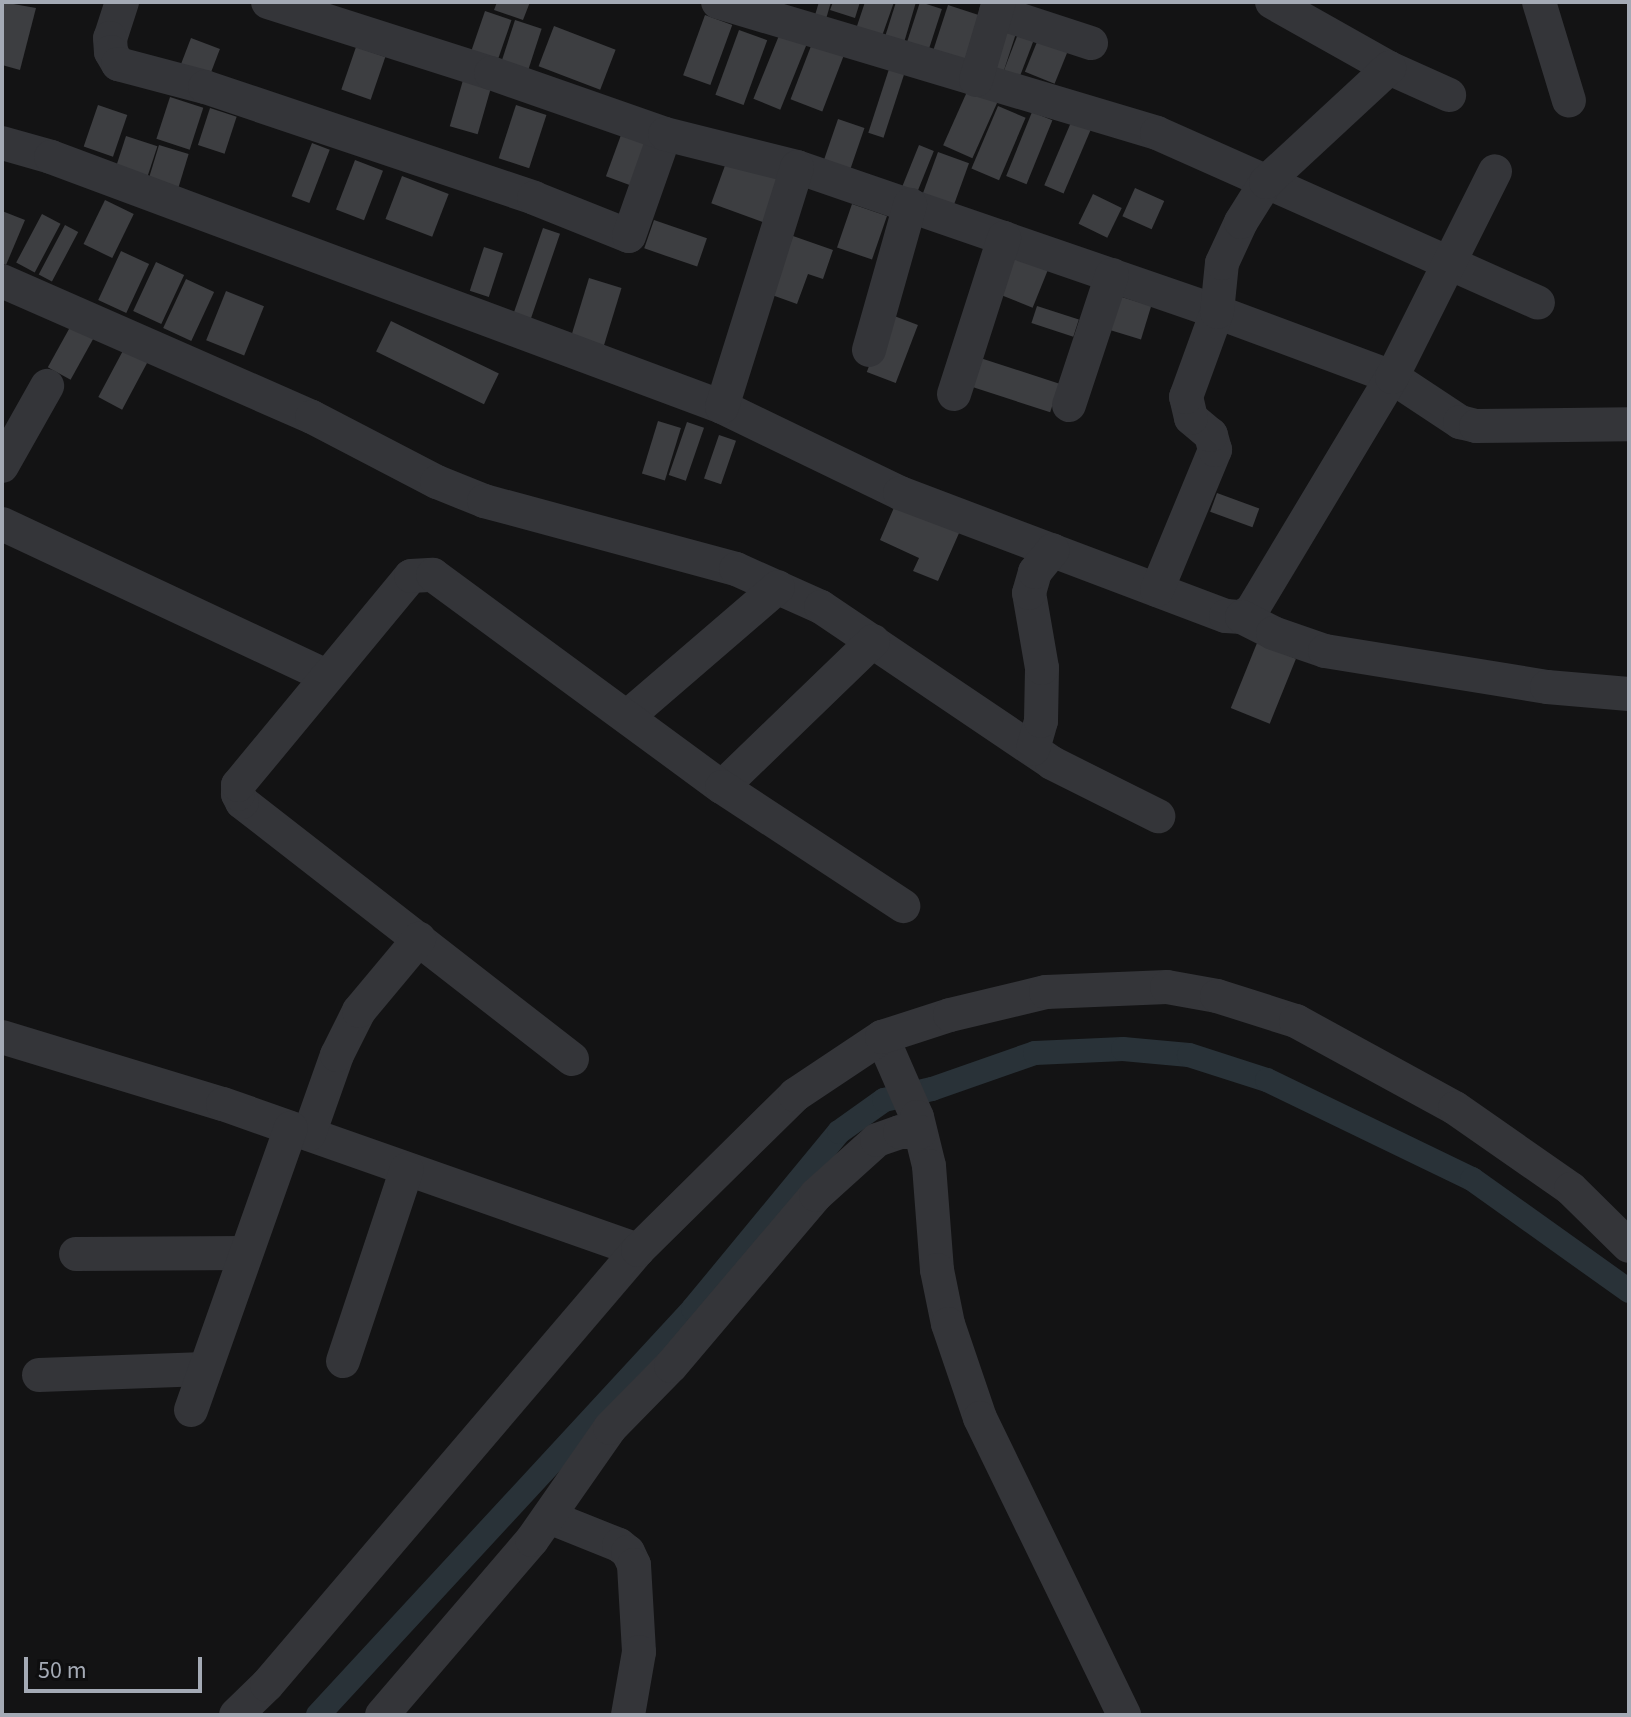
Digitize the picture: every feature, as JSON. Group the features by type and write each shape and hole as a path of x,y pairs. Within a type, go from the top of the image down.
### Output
{"street":[{"path":"122,2 110,38 111,52 118,64 220,92 534,198 629,236 665,134"},
{"path":"268,2 491,73 665,134 797,167 1112,275 1392,377 1460,422 1476,426 1629,424"},
{"path":"1272,2 1389,68 1449,95"},
{"path":"1539,2 1569,101"},
{"path":"732,4 1157,133 1450,261 1538,303"},
{"path":"976,80 998,7 1091,43"},
{"path":"1157,590 1215,450 1211,435 1191,418 1186,397 1217,312 1222,263 1241,222 1266,182 1389,68"},
{"path":"2,143 51,157 722,407 900,493 1226,616 1242,617 1273,633 1325,651 1547,687 1629,694"},
{"path":"722,407 797,167"},
{"path":"1242,617 1252,610 1392,377 1495,171"},
{"path":"869,350 910,205"},
{"path":"954,394 1004,238"},
{"path":"1069,405 1112,275"},
{"path":"2,281 312,417 437,482 472,496 736,569 778,587 821,607 1052,763 1158,816"},
{"path":"2,466 47,386"},
{"path":"2,524 326,676"},
{"path":"1033,749 1041,721 1043,684 1029,593 1035,572 1053,550"},
{"path":"572,1059 242,802 238,794 238,785 411,576 423,573 433,575 722,787 903,906"},
{"path":"627,717 778,587"},
{"path":"722,787 873,641"},
{"path":"191,1410 246,1253 300,1131 359,1011 419,939"},
{"path":"236,1715 278,1673 638,1250 795,1095 950,1015 1046,992 1167,987 1217,996 1296,1021 1455,1108 1571,1189 1629,1246"},
{"path":"2,1037 300,1131 638,1250"},
{"path":"887,1046 918,1125 929,1166 937,1270 948,1324 980,1418 1124,1715"},
{"path":"382,1715 549,1517 610,1428 671,1366 816,1195 877,1140 918,1125"},
{"path":"343,1361 407,1169"},
{"path":"76,1254 246,1253"},
{"path":"39,1375 205,1369"},
{"path":"549,1517 619,1545 628,1552 634,1565 639,1652 628,1715"}],"building":[{"path":"2,2 36,8 20,70 2,65"},
{"path":"497,2 530,2 523,20 494,10"},
{"path":"819,2 831,2 826,19 815,15"},
{"path":"833,2 860,2 855,18 830,10"},
{"path":"865,2 894,2 881,39 856,29"},
{"path":"896,2 916,2 903,46 884,40"},
{"path":"920,2 942,9 928,52 906,45"},
{"path":"948,5 979,15 964,62 933,52"},
{"path":"485,11 511,20 496,66 469,56"},
{"path":"705,15 732,25 710,85 683,75"},
{"path":"515,20 542,29 526,76 500,68"},
{"path":"1006,22 1018,26 1004,71 991,67"},
{"path":"554,26 616,50 600,90 539,66"},
{"path":"1021,26 1037,32 1019,79 1003,73"},
{"path":"739,30 767,40 744,105 715,95"},
{"path":"1041,32 1071,44 1055,84 1025,72"},
{"path":"780,33 807,44 780,110 753,99"},
{"path":"816,33 848,45 822,111 791,99"},
{"path":"191,38 220,49 207,82 178,71"},
{"path":"356,47 385,57 371,100 341,90"},
{"path":"889,69 904,74 884,138 868,133"},
{"path":"463,80 491,88 478,134 450,126"},
{"path":"970,85 999,98 972,158 943,145"},
{"path":"170,97 203,108 190,150 156,139"},
{"path":"98,105 127,115 113,157 84,147"},
{"path":"516,105 546,115 529,168 499,158"},
{"path":"998,106 1026,118 999,180 971,169"},
{"path":"210,108 237,117 225,154 198,145"},
{"path":"1032,112 1052,120 1027,184 1006,176"},
{"path":"838,119 864,128 850,169 824,160"},
{"path":"1072,120 1091,128 1064,194 1044,185"},
{"path":"621,135 652,146 637,188 606,176"},
{"path":"126,136 157,146 146,182 114,172"},
{"path":"312,143 330,150 309,203 292,196"},
{"path":"159,145 189,154 178,189 148,180"},
{"path":"919,145 934,151 914,200 899,194"},
{"path":"938,152 969,163 953,208 922,197"},
{"path":"355,160 383,171 364,220 336,209"},
{"path":"727,160 782,180 767,223 711,203"},
{"path":"402,176 449,194 432,237 386,219"},
{"path":"1135,188 1164,201 1152,229 1122,216"},
{"path":"1093,194 1122,208 1107,238 1079,224"},
{"path":"105,200 134,214 112,258 84,244"},
{"path":"852,204 887,216 872,260 837,247"},
{"path":"2,211 25,220 6,265 2,263"},
{"path":"42,214 61,224 35,272 16,263"},
{"path":"654,220 707,238 697,267 644,248"},
{"path":"65,225 78,232 52,281 39,274"},
{"path":"543,228 560,234 527,328 510,323"},
{"path":"793,236 833,250 823,279 808,274 797,304 772,295"},
{"path":"484,247 503,253 489,297 470,291"},
{"path":"1010,249 1050,265 1033,308 993,292"},
{"path":"121,251 149,264 126,313 98,300"},
{"path":"156,262 184,275 161,324 133,311"},
{"path":"589,278 622,288 602,353 569,343"},
{"path":"186,279 214,292 191,341 163,328"},
{"path":"226,291 264,306 244,355 206,340"},
{"path":"1112,294 1151,306 1141,339 1102,327"},
{"path":"1037,306 1079,320 1073,337 1031,323"},
{"path":"889,314 918,325 896,383 867,372"},
{"path":"74,320 97,333 71,380 48,367"},
{"path":"391,321 499,374 484,404 376,352"},
{"path":"126,345 150,358 122,410 98,397"},
{"path":"971,355 1059,384 1050,412 962,384"},
{"path":"658,421 681,428 665,481 642,474"},
{"path":"687,422 704,428 686,481 669,475"},
{"path":"719,435 736,441 721,484 704,478"},
{"path":"1217,493 1259,508 1252,527 1210,512"},
{"path":"899,496 963,524 938,581 913,571 919,558 880,540"},
{"path":"1257,643 1296,659 1270,724 1231,708"}],"waterway":[{"path":"318,1715 693,1309 839,1132 884,1100 932,1089 1035,1053 1123,1049 1189,1055 1267,1080 1472,1179 1629,1291"}]}
